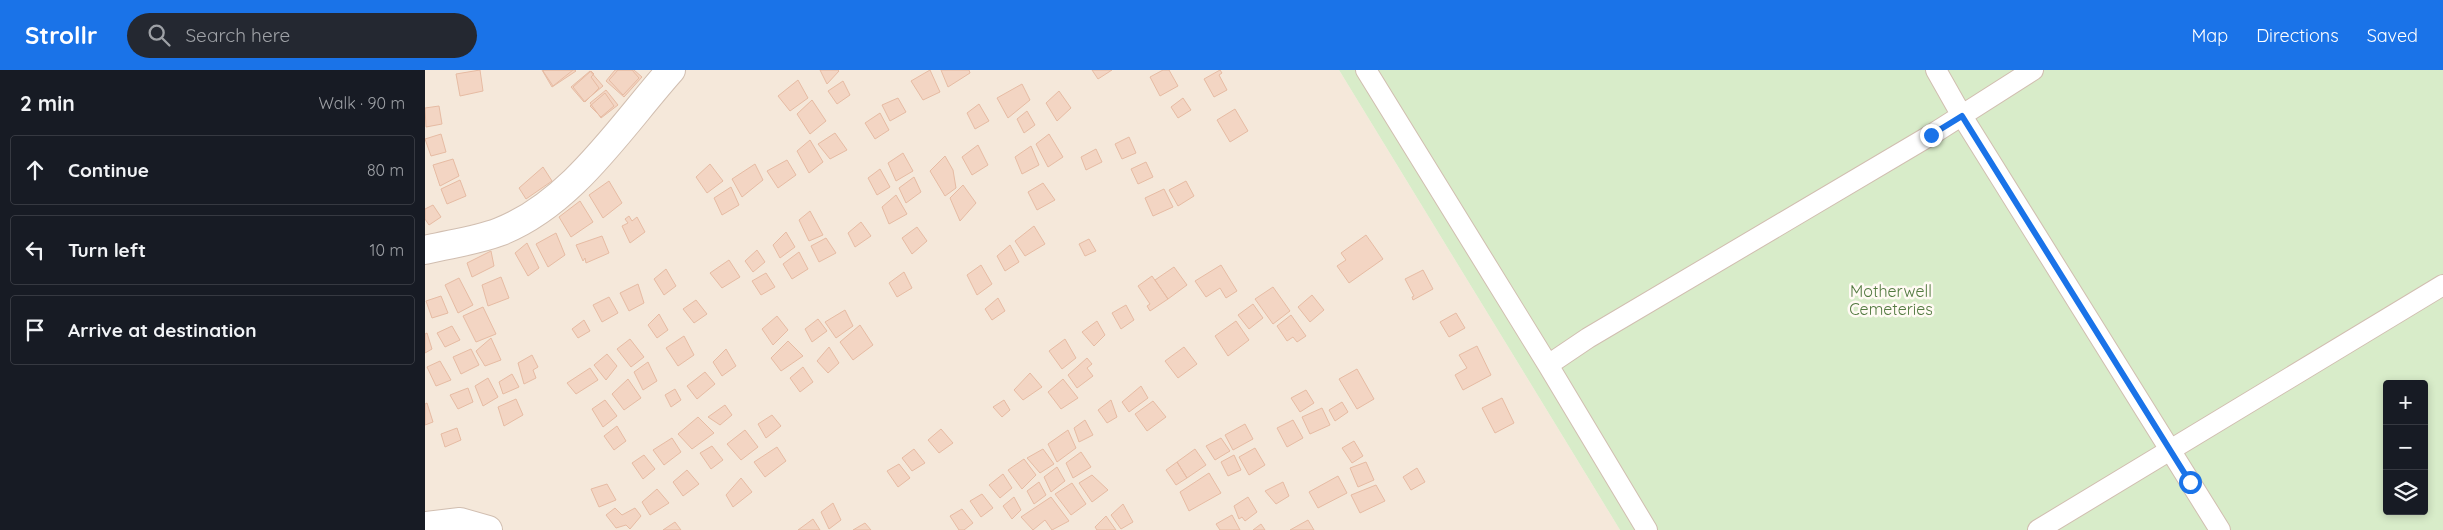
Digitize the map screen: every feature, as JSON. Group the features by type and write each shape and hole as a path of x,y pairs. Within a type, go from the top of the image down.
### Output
{"street":[{"path":"425,250 499,232 555,198 580,178 671,70"},
{"path":"425,526 460,522 488,530"}],"lane":[{"path":"1366,70 1548,365 1647,530"},
{"path":"1936,70 1962,116 2220,530"},
{"path":"1548,365 1588,338 1962,116 2033,70"},
{"path":"2038,530 2443,285"}],"shaded area":[{"path":"425,70 1339,70 1620,530 425,530"}],"green space":[{"name":"Motherwell Cemeteries","path":"1339,70 2443,70 2443,530 1620,530"}],"building":[{"path":"480,70 483,91 460,96 456,74"},
{"path":"542,70 575,70 576,71 552,87"},
{"path":"544,70 573,70 553,86 543,71"},
{"path":"615,70 634,70 642,77 624,97 606,81"},
{"path":"618,70 632,70 639,78 623,95 609,80"},
{"path":"820,70 838,70 839,71 827,84"},
{"path":"930,70 940,92 923,100 911,81"},
{"path":"941,70 969,70 970,73 948,87"},
{"path":"1092,70 1112,70 1098,79"},
{"path":"1163,70 1169,70 1178,86 1160,96 1150,77"},
{"path":"1220,70 1222,73 1219,75 1227,90 1214,97 1204,79"},
{"path":"590,71 603,86 584,102 571,87"},
{"path":"591,71 594,74 591,77 599,88 585,102 573,87"},
{"path":"798,80 808,98 790,111 778,96"},
{"path":"843,81 850,95 837,104 828,91"},
{"path":"1022,84 1030,100 1008,118 997,98"},
{"path":"606,90 618,105 601,118 590,103"},
{"path":"1059,91 1071,108 1057,121 1046,103"},
{"path":"605,93 614,106 601,117 590,106"},
{"path":"898,98 906,112 890,121 882,105"},
{"path":"1183,98 1191,110 1178,118 1171,107"},
{"path":"812,100 826,121 810,134 797,114"},
{"path":"979,104 989,121 975,129 967,113"},
{"path":"439,106 442,124 426,127 425,108"},
{"path":"1235,109 1248,131 1230,142 1217,120"},
{"path":"1027,111 1035,125 1024,133 1017,119"},
{"path":"880,113 889,130 875,139 865,123"},
{"path":"835,133 847,150 830,159 818,144"},
{"path":"441,134 446,152 431,156 425,139"},
{"path":"1049,134 1063,157 1048,167 1036,144"},
{"path":"1129,137 1136,153 1122,159 1115,144"},
{"path":"810,140 823,162 809,173 797,151"},
{"path":"978,145 988,165 972,175 962,157"},
{"path":"1031,146 1039,165 1022,174 1015,157"},
{"path":"1096,149 1102,162 1086,170 1081,157"},
{"path":"903,153 913,171 896,181 888,163"},
{"path":"945,156 953,170 956,188 945,196 930,171"},
{"path":"453,159 459,176 440,186 433,165"},
{"path":"787,160 796,175 778,188 767,171"},
{"path":"1146,162 1153,177 1138,184 1131,169"},
{"path":"710,164 723,181 707,193 696,177"},
{"path":"755,164 763,180 742,197 732,179"},
{"path":"543,167 552,181 526,199 519,188"},
{"path":"880,169 890,187 877,195 868,178"},
{"path":"914,177 921,192 906,203 899,188"},
{"path":"460,180 466,196 447,204 441,189"},
{"path":"609,181 622,203 603,218 589,195"},
{"path":"1186,181 1194,196 1178,206 1169,190"},
{"path":"1043,183 1055,200 1037,210 1028,192"},
{"path":"963,185 976,203 960,221 950,198"},
{"path":"731,187 739,205 722,215 714,198"},
{"path":"1164,189 1173,207 1153,216 1145,198"},
{"path":"896,195 907,214 889,224 882,207"},
{"path":"580,201 593,222 571,237 559,217"},
{"path":"433,205 441,217 429,225 425,219 425,209"},
{"path":"810,211 823,235 809,241 799,220"},
{"path":"629,216 632,221 637,217 645,232 630,243 622,226 628,223 625,219"},
{"path":"861,222 871,236 855,247 848,233"},
{"path":"1034,226 1045,244 1025,256 1015,241"},
{"path":"917,227 927,241 912,254 902,238"},
{"path":"786,232 795,247 780,258 773,245"},
{"path":"556,233 565,255 548,267 536,244"},
{"path":"1366,235 1383,259 1349,283 1337,266 1346,260 1341,253"},
{"path":"602,236 609,253 586,263 585,258 583,261 576,245"},
{"path":"826,238 836,253 819,262 811,246"},
{"path":"1089,239 1096,251 1085,256 1079,244"},
{"path":"527,243 539,268 528,276 515,253"},
{"path":"1010,245 1019,262 1005,271 997,256"},
{"path":"757,250 765,262 753,272 745,261"},
{"path":"491,251 494,266 472,277 467,263"},
{"path":"799,252 808,269 792,279 783,264"},
{"path":"729,260 740,277 722,288 710,273"},
{"path":"981,265 992,284 977,295 967,275"},
{"path":"1221,265 1237,291 1226,298 1220,288 1206,297 1195,281"},
{"path":"1174,267 1187,285 1168,299 1155,280"},
{"path":"666,269 676,286 664,295 654,279"},
{"path":"1423,270 1433,289 1413,300 1412,297 1414,296 1405,279"},
{"path":"904,272 912,288 897,297 889,283"},
{"path":"766,273 775,287 761,295 752,281"},
{"path":"1152,276 1168,299 1150,311 1147,306 1150,304 1138,286"},
{"path":"501,277 509,298 488,306 482,285"},
{"path":"459,278 473,305 458,313 445,285"},
{"path":"638,284 644,303 629,311 620,293"},
{"path":"1273,287 1290,311 1273,324 1255,299"},
{"path":"1312,295 1324,310 1310,322 1298,307"},
{"path":"441,296 448,313 432,318 426,301"},
{"path":"609,297 618,313 602,322 593,305"},
{"path":"998,298 1005,311 992,320 985,309"},
{"path":"696,300 707,314 694,323 683,309"},
{"path":"1253,304 1263,318 1249,329 1238,315"},
{"path":"1126,305 1134,320 1121,329 1112,313"},
{"path":"483,307 496,334 476,342 463,316"},
{"path":"845,310 853,326 836,338 825,322"},
{"path":"1456,313 1465,328 1449,337 1440,322"},
{"path":"659,314 668,330 657,338 648,325"},
{"path":"1291,315 1306,336 1297,342 1293,337 1287,341 1277,326"},
{"path":"777,316 788,330 773,345 762,329"},
{"path":"818,319 827,331 812,342 805,329"},
{"path":"584,320 590,331 578,338 572,329"},
{"path":"1097,321 1105,335 1094,346 1082,332"},
{"path":"1236,321 1249,340 1228,356 1215,336"},
{"path":"860,325 873,345 853,360 840,342"},
{"path":"452,326 460,340 445,347 437,333"},
{"path":"427,333 432,349 425,353 425,334"},
{"path":"684,336 694,355 678,366 666,348"},
{"path":"491,338 501,360 485,366 476,351"},
{"path":"630,339 644,357 631,367 617,349"},
{"path":"1065,339 1076,358 1062,369 1049,351"},
{"path":"788,341 803,356 781,371 771,358"},
{"path":"1477,346 1491,375 1463,390 1455,375 1467,368 1459,355"},
{"path":"829,347 839,363 828,373 817,361"},
{"path":"1184,347 1197,364 1178,378 1165,361"},
{"path":"471,349 479,365 461,374 453,357"},
{"path":"726,349 736,366 722,376 713,362"},
{"path":"607,354 617,366 606,380 594,365"},
{"path":"532,355 538,367 533,370 536,378 524,384 518,363"},
{"path":"1087,358 1092,364 1087,368 1093,376 1077,388 1068,375"},
{"path":"440,361 451,380 436,386 427,367"},
{"path":"648,362 657,381 643,390 634,372"},
{"path":"803,367 813,382 800,392 790,378"},
{"path":"590,368 598,380 576,394 567,383"},
{"path":"1357,369 1374,399 1357,409 1339,379"},
{"path":"705,372 715,384 697,399 687,386"},
{"path":"1030,373 1042,387 1023,400 1014,390"},
{"path":"512,374 519,387 503,394 499,382"},
{"path":"488,378 498,397 483,406 475,386"},
{"path":"628,379 641,398 624,410 612,394"},
{"path":"1063,379 1078,398 1061,409 1048,392"},
{"path":"1141,386 1148,398 1129,412 1122,402"},
{"path":"468,388 473,402 458,409 450,395"},
{"path":"675,389 681,400 671,407 665,395"},
{"path":"1306,390 1314,403 1300,412 1291,398"},
{"path":"1502,398 1514,423 1495,433 1482,408"},
{"path":"516,399 523,415 504,426 498,407"},
{"path":"605,400 617,416 603,427 592,409"},
{"path":"1004,400 1010,410 1002,417 993,407"},
{"path":"1111,400 1117,417 1107,423 1098,410"},
{"path":"1153,401 1166,417 1147,431 1135,414"},
{"path":"1342,402 1348,412 1335,421 1329,410"},
{"path":"427,403 433,422 425,425 425,404"},
{"path":"725,405 732,415 720,425 708,417"},
{"path":"1322,408 1330,425 1310,434 1302,417"},
{"path":"772,415 781,426 766,438 758,424"},
{"path":"698,417 714,433 692,449 678,434"},
{"path":"1085,420 1093,435 1079,442 1074,428"},
{"path":"1293,420 1303,438 1287,447 1277,428"},
{"path":"1245,424 1253,439 1233,450 1225,435"},
{"path":"617,426 626,441 614,450 604,436"},
{"path":"457,428 461,440 445,447 441,434"},
{"path":"941,429 953,443 939,453 928,440"},
{"path":"745,430 758,447 741,460 727,444"},
{"path":"1068,430 1076,448 1057,462 1048,444"},
{"path":"672,438 681,452 664,465 653,450"},
{"path":"1221,438 1230,451 1215,460 1206,446"},
{"path":"1354,441 1363,456 1352,463 1342,448"},
{"path":"712,446 723,460 711,469 700,453"},
{"path":"777,447 786,461 765,477 754,462"},
{"path":"1255,448 1265,465 1249,475 1239,457"},
{"path":"914,449 925,463 912,471 902,458"},
{"path":"1043,449 1054,464 1040,473 1027,458"},
{"path":"1195,449 1206,465 1187,478 1177,462"},
{"path":"1081,452 1091,467 1073,478 1066,463"},
{"path":"644,455 655,469 643,479 632,463"},
{"path":"1234,455 1241,470 1228,476 1221,462"},
{"path":"1024,459 1036,475 1022,489 1008,470"},
{"path":"1177,462 1187,478 1176,485 1166,470"},
{"path":"1366,462 1374,480 1358,487 1350,468"},
{"path":"899,464 910,478 898,487 887,471"},
{"path":"1057,467 1065,481 1051,492 1044,477"},
{"path":"1417,468 1425,482 1411,490 1403,477"},
{"path":"687,470 699,484 683,496 673,482"},
{"path":"1209,473 1221,493 1189,511 1180,492"},
{"path":"1003,474 1012,488 1000,498 989,485"},
{"path":"1092,475 1108,490 1092,502 1079,483"},
{"path":"1338,476 1347,493 1318,508 1309,492"},
{"path":"741,478 752,492 733,507 726,495"},
{"path":"1039,482 1046,495 1034,504 1027,491"},
{"path":"1283,482 1289,496 1276,504 1265,491"},
{"path":"1072,483 1086,504 1071,515 1055,494"},
{"path":"607,484 616,500 599,507 591,489"},
{"path":"1376,485 1385,501 1360,513 1351,495"},
{"path":"657,489 669,503 650,515 642,502"},
{"path":"982,494 993,508 981,517 970,501"},
{"path":"1014,497 1021,510 1012,519 1003,506"},
{"path":"1051,497 1069,521 1052,530 1045,520 1033,530 1021,517"},
{"path":"1248,497 1257,512 1245,521 1242,517 1239,519 1234,506"},
{"path":"833,503 841,520 829,529 821,512"},
{"path":"1123,504 1133,522 1121,529 1111,515"},
{"path":"615,508 622,515 635,508 641,516 630,529 626,525 616,528 606,515"},
{"path":"962,509 973,523 964,530 959,530 950,516"},
{"path":"1232,515 1240,530 1220,530 1216,524"},
{"path":"1106,516 1116,530 1097,530 1095,527"},
{"path":"813,519 820,530 798,530"},
{"path":"1308,520 1314,530 1290,530"},
{"path":"675,522 681,530 663,530"},
{"path":"865,523 871,530 853,530"},
{"path":"1261,524 1265,530 1253,530"}],"route":[{"path":"1931,135 1962,116 2190,482"}]}
